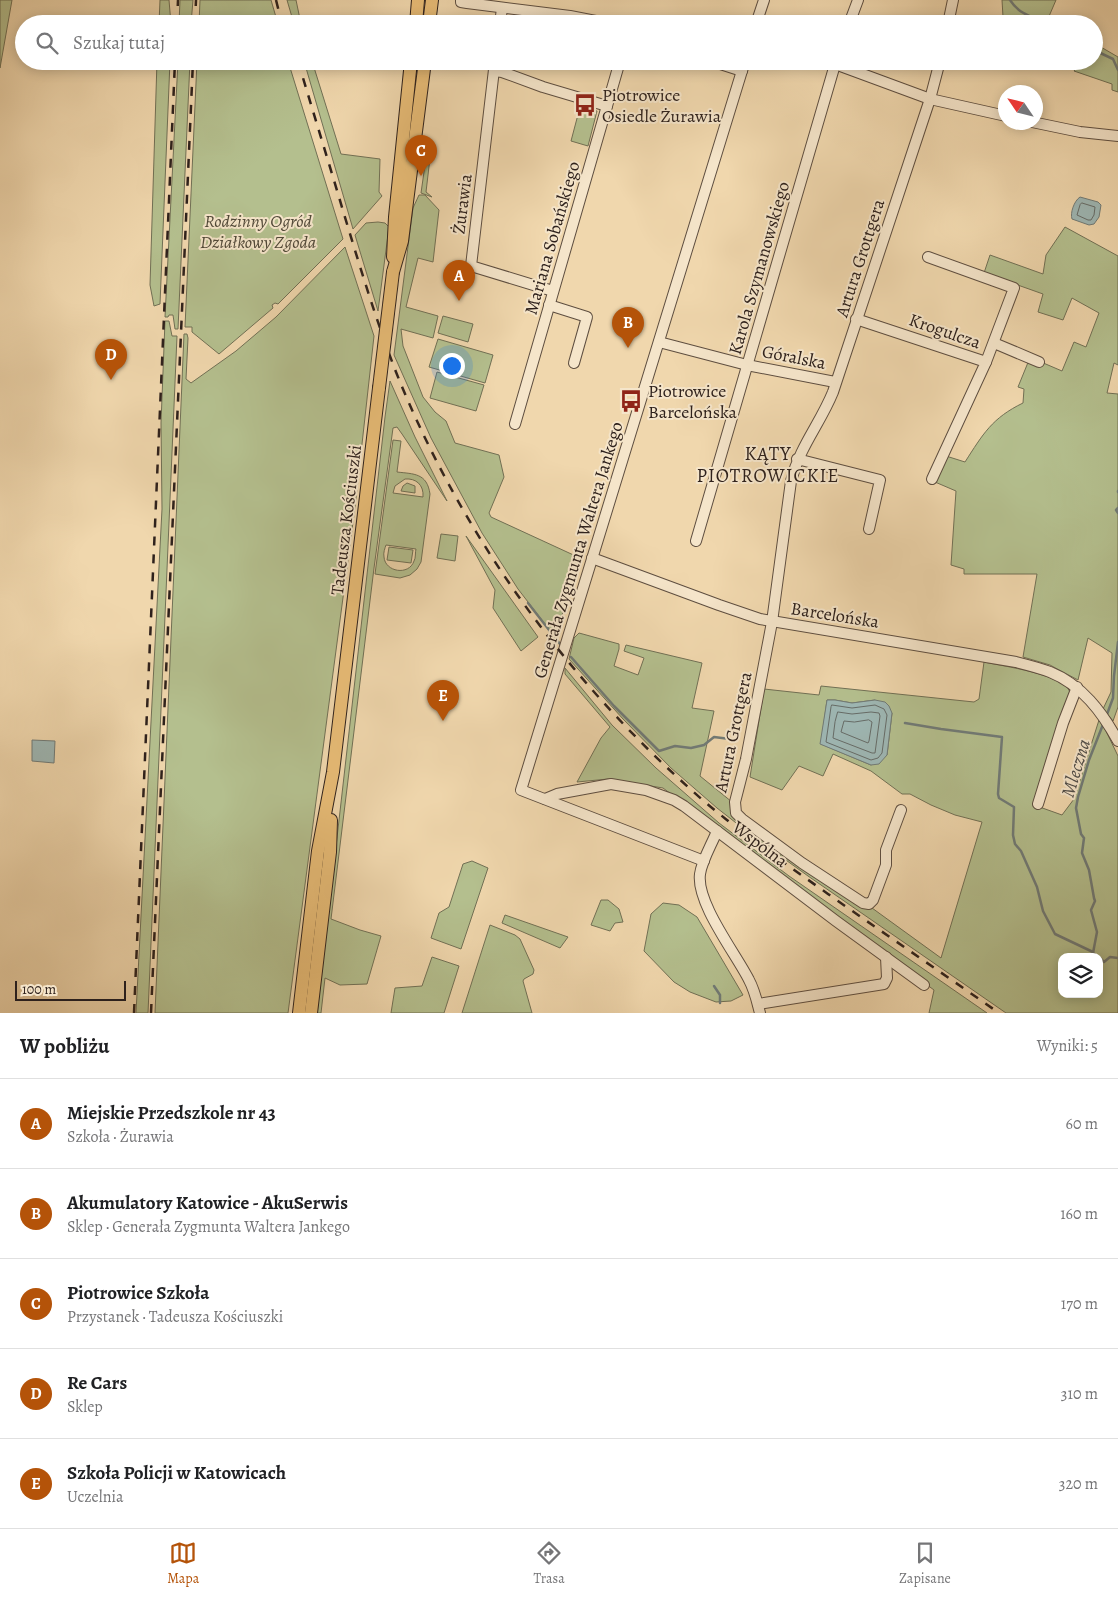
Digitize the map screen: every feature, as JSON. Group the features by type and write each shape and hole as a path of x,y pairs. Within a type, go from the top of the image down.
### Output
{"main road":[{"path":"417,15 418,0"},
{"path":"430,15 432,0"},
{"name":"Tadeusza Kościuszki","path":"300,1013 318,852 333,772 393,272 395,217 410,70"},
{"name":"Tadeusza Kościuszki","path":"393,272 402,241 423,70"},
{"name":"Tadeusza Kościuszki","path":"311,1013 330,852 333,772"}],"street":[{"path":"461,0 461,2 562,15"},
{"path":"759,15 764,0"},
{"path":"853,15 858,0"},
{"path":"950,15 953,0"},
{"path":"501,15 502,8"},
{"name":"Żurawia","path":"494,70 471,266 553,291"},
{"path":"499,70 544,87 608,106"},
{"name":"Mariana Sobańskiego","path":"514,424 618,70"},
{"name":"Generała Zygmunta Waltera Jankego","path":"545,799 521,790 742,70"},
{"name":"Karola Szymanowskiego","path":"696,541 831,70"},
{"path":"854,70 930,99 998,114"},
{"name":"Artura Grottgera","path":"901,810 886,850 886,865 873,900 869,904 862,904 742,819 736,813 735,802 746,759 772,622 790,481 798,459 833,392 930,99 938,70"},
{"path":"1043,124 1080,132 1118,136"},
{"path":"928,257 1014,288 986,362"},
{"path":"549,305 587,317 574,364"},
{"name":"Krogulcza","path":"856,319 986,362 932,479"},
{"name":"Góralska","path":"659,342 747,364 835,382"},
{"path":"994,343 1039,362"},
{"path":"798,459 880,480 869,529"},
{"name":"Barcelońska","path":"592,558 772,622 1016,662 1050,672 1077,687 1088,698 1101,713 1118,741"},
{"path":"1038,804 1077,687"},
{"name":"Wspólna","path":"545,799 557,794 611,784 646,790 684,806 924,985"},
{"path":"545,799 704,861"},
{"path":"717,831 704,861 700,878 703,894 714,919 750,981 759,1008 884,984 887,978 886,957"}],"green space":[{"path":"0,0 12,0 0,68"},
{"path":"160,0 169,0 170,15 159,15"},
{"path":"180,0 193,0 192,15 179,15"},
{"path":"200,0 271,0 275,15 199,15"},
{"path":"287,0 296,0 299,15 291,15"},
{"path":"1002,0 1056,0 1050,15 1003,15"},
{"path":"1103,48 1118,57 1118,92 1112,90 1112,84 1074,71 1103,70"},
{"path":"157,70 170,70 160,304 154,306 150,285"},
{"path":"178,70 190,70 178,329 175,329 173,315 165,317"},
{"name":"Rodzinny Ogród Działkowy Zgoda","path":"197,70 291,70 343,239 278,304 272,305 273,308 219,354 192,332 192,327 185,327"},
{"path":"307,70 315,70 341,154 380,159 379,192 382,196 353,229"},
{"path":"580,107 597,111 588,146 571,141"},
{"path":"426,158 430,158 426,192 432,197 421,193"},
{"path":"419,195 425,195 439,210 433,262 418,258 406,307 438,316 433,338 401,329 403,346 423,397 435,412 446,421 455,443 499,455 504,477 489,513 491,517 580,558 555,637 518,589 482,533 431,438 394,355 413,208"},
{"path":"366,223 385,223 389,227 378,311 355,235"},
{"path":"1065,227 1118,256 1118,365 1114,363 1107,393 1118,394 1118,707 1113,721 1103,709 1111,692 1112,653 1088,638 1078,680 1050,665 1023,657 1037,574 964,574 964,569 951,565 956,491 935,482 946,456 965,462 989,428 1003,415 1023,403 1024,389 1018,387 1029,360 1041,362 1062,371 1074,342 1086,347 1099,313 1072,298 1063,320 1038,312 1043,294 984,273 990,255 1043,274 1046,255"},
{"path":"345,247 374,336 355,507 288,1013 155,1013 184,334 187,334 188,338 186,379 191,383 236,351 276,317"},
{"path":"443,316 473,324 468,342 438,333"},
{"path":"165,321 169,321 172,336 177,336 148,1013 136,1013 162,509 161,423"},
{"path":"438,339 493,355 485,383 429,367"},
{"path":"437,372 484,385 476,411 430,398"},
{"path":"390,381 447,501 397,427 393,428 331,919 381,936 367,984 340,985 325,978 321,1013 317,1013 385,417"},
{"path":"393,440 401,441 397,472 414,474 423,478 430,494 421,562 410,575 400,578 375,574","holes":["405,479 416,481 421,486 423,497 393,493 395,486","386,545 416,549 415,560 407,569 393,569 385,562 384,551"]},
{"path":"407,483 415,486 415,493 401,491"},
{"path":"441,534 458,536 455,561 437,558"},
{"path":"466,536 538,637 521,651 493,608 495,590"},
{"path":"389,547 413,550 411,563 387,560"},
{"path":"579,633 619,644 614,666 638,675 644,658 624,651 626,645 702,663 692,708 714,711 700,776 732,802 732,811 857,905 872,908 941,958 982,822 955,815 910,794 902,794 871,771 833,754 823,776 799,766 782,790 750,777 764,689 819,695 821,686 974,702 979,699 984,662 1031,672 1056,680 1070,692 1034,805 1062,815 1074,799 1099,720 1118,756 1118,1013 1006,1013 808,876 717,808 671,768 623,719 569,659 574,638","holes":["827,700 852,703 875,700 892,713 887,755 871,765 821,744"]},
{"path":"565,668 612,725 656,768 719,823 789,876 987,1013 929,1013 934,990 663,788 608,779 577,782 601,738 610,727 565,674"},
{"path":"472,861 488,868 461,949 431,938 439,913 449,907 463,864"},
{"path":"601,900 608,900 619,909 623,922 615,923 610,931 591,925"},
{"path":"663,903 679,905 697,917 743,995 731,1001 716,1002 690,992 674,982 644,951 651,914"},
{"path":"505,915 568,937 560,948 502,923"},
{"path":"490,925 515,935 520,939 534,970 533,974 523,981 532,1013 462,1013"},
{"path":"432,957 459,966 444,1013 391,1013 395,988 422,986"}],"water":[{"path":"1080,197 1098,202 1101,205 1099,217 1094,224 1089,225 1072,219 1073,207"},
{"path":"827,700 852,703 875,700 885,702 889,706 892,713 887,755 879,764 871,765 820,744"},
{"path":"32,740 55,741 54,763 32,761"}],"waterway":[{"name":"Mleczna","path":"1010,0 1028,15"},
{"name":"Mleczna","path":"1103,54 1113,59 1118,70"},
{"name":"Mleczna","path":"1118,508 1116,510 1118,513"},
{"path":"528,603 560,644"},
{"name":"Mleczna","path":"1106,717 1113,698 1118,642"},
{"path":"571,657 614,706 659,751 675,746 691,748 704,745 714,737 730,739"},
{"name":"Mleczna","path":"1093,953 1097,932 1091,910 1095,901 1089,870 1082,853 1084,838 1081,834 1076,808 1089,760 1104,722"},
{"path":"905,723 1002,737 998,794 999,798 1014,807 1013,835 1015,844 1021,851 1037,887 1043,911 1055,934 1093,952"},
{"name":"Mleczna","path":"1103,961 1110,957 1118,958"},
{"path":"714,986 720,995 720,1003"}],"railway":[{"path":"177,15 178,0"},
{"path":"195,15 196,0"},
{"path":"276,0 280,15"},
{"path":"134,1013 175,70"},
{"path":"151,1013 193,70"},
{"path":"301,70 362,274 396,372 423,433 453,492 487,550 525,605 565,658 609,709 656,757 705,802 849,909 999,1013"}],"place":[{"name":"Piotrowice Osiedle Żurawia","path":"585,105"},
{"name":"Piotrowice Szkoła","path":"421,176"},
{"name":"Miejskie Przedszkole nr 43","path":"459,301"},
{"name":"Akumulatory Katowice - AkuSerwis","path":"628,348"},
{"name":"Re Cars","path":"111,380"},
{"name":"Piotrowice Barcelońska","path":"631,401"},
{"name":"Szkoła Policji w Katowicach","path":"443,721"}],"district":[{"name":"KĄTY PIOTROWICKIE","path":"768,464"}]}
